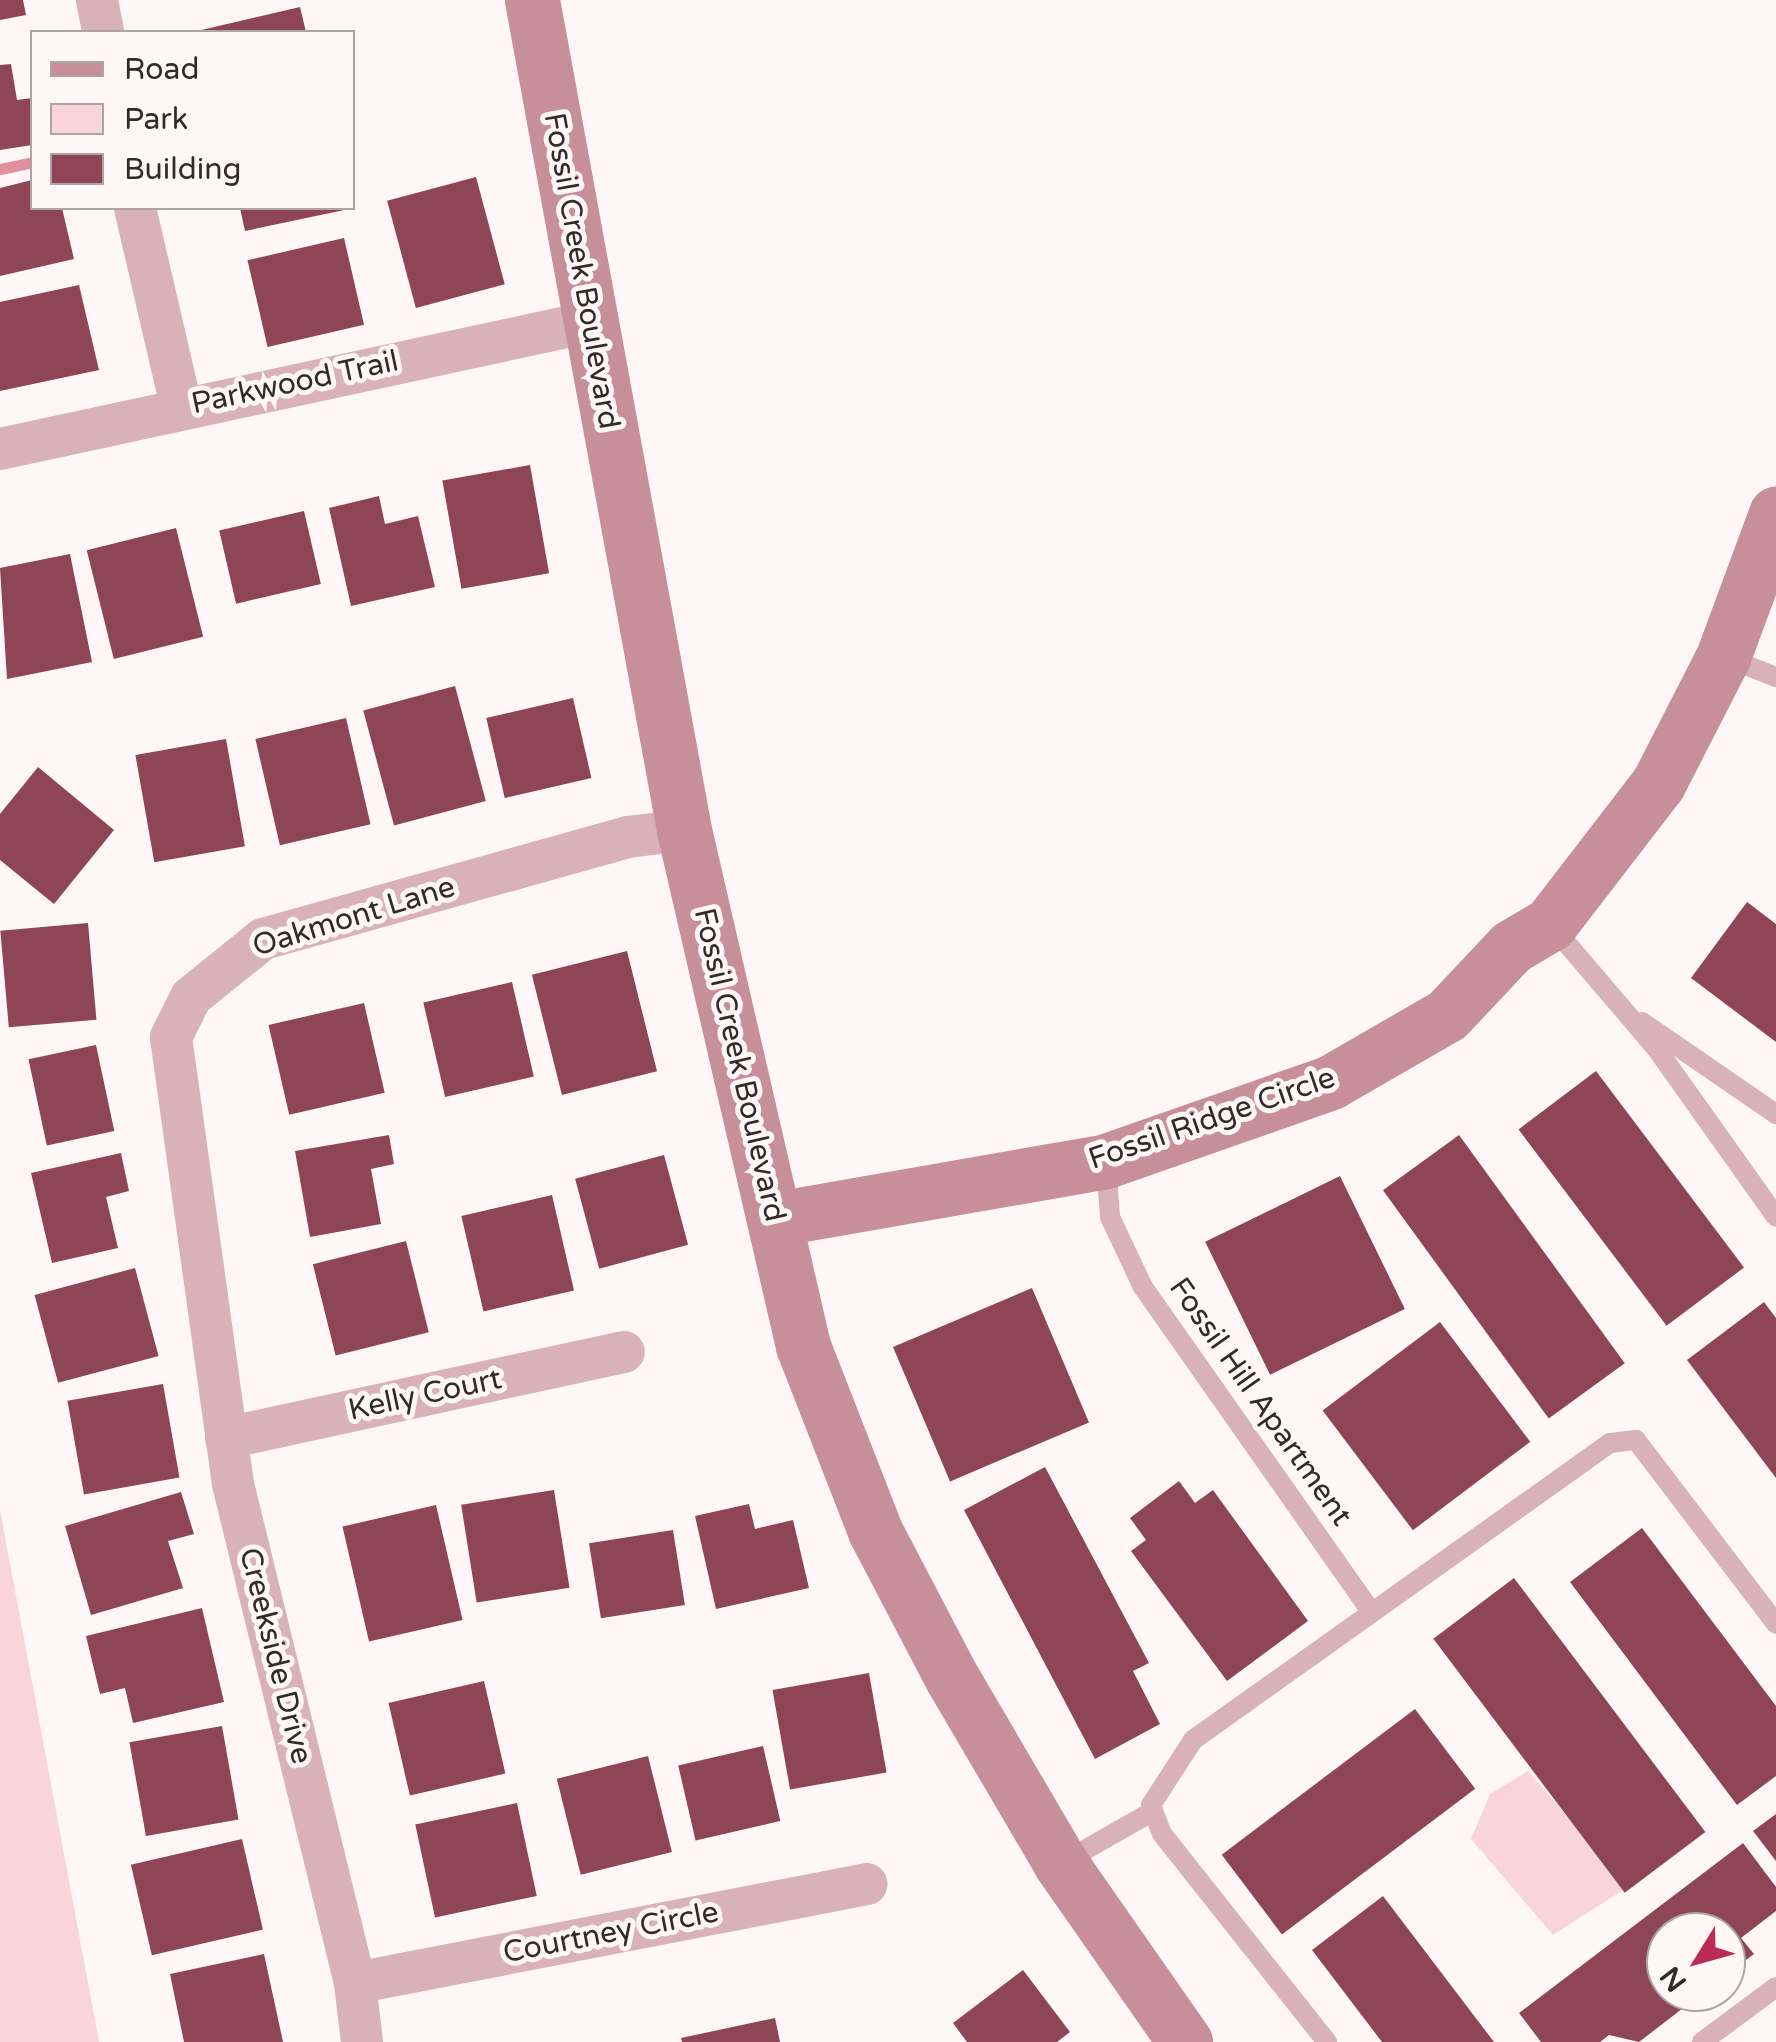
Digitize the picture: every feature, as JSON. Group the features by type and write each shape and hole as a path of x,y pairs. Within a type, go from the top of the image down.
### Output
{"main road":[{"name":"Fossil Creek Boulevard","path":"532,0 684,830 803,1346 875,1531 1060,1864 1185,2042"},
{"name":"Fossil Ridge Circle","path":"775,1219 1106,1162 1331,1082 1446,1015 1512,947 1550,924 1658,784 1723,656 1776,514"}],"street":[{"path":"97,0 103,30"},
{"path":"135,210 182,406"},
{"name":"Parkwood Trail","path":"0,449 182,406 590,322"},
{"name":"Oakmont Lane","path":"200,1266 171,1038 191,997 236,954 263,939 628,837 684,830"},
{"name":"Creekside Drive","path":"200,1266 226,1438 355,1983 362,2042"},
{"name":"Kelly Court","path":"226,1438 624,1352"},
{"name":"Courtney Circle","path":"355,1983 868,1884"}],"lane":[{"path":"1723,656 1776,677"},
{"path":"1550,924 1626,1013 1776,1217"},
{"path":"1626,1013 1776,1114"},
{"name":"Fossil Hill Apartment","path":"1106,1162 1110,1217 1143,1287 1370,1611"},
{"path":"1060,1864 1153,1811 1193,1740 1610,1443 1636,1440 1776,1624"},
{"path":"1153,1811 1162,1834 1327,2042"},
{"path":"1702,2042 1776,1987"}],"green space":[{"path":"0,1510 99,2042 0,2042"},
{"path":"1528,1771 1628,1887 1553,1935 1471,1839 1490,1794"}],"building":[{"path":"0,0 23,0 26,15 0,20"},
{"path":"300,7 306,30 201,30"},
{"path":"11,64 17,100 30,98 30,145 0,150 0,65"},
{"path":"476,177 505,284 416,308 387,201"},
{"path":"30,180 30,210 62,210 74,259 0,276 0,188"},
{"path":"240,210 344,210 245,231"},
{"path":"344,238 364,325 268,347 248,260"},
{"path":"79,285 99,370 0,391 0,302"},
{"path":"530,465 549,573 461,589 442,480"},
{"path":"379,496 385,524 418,516 435,587 351,606 329,508"},
{"path":"304,511 321,584 236,604 219,531"},
{"path":"176,528 203,637 114,659 87,550"},
{"path":"70,554 92,662 7,679 0,568"},
{"path":"455,686 486,801 394,826 363,711"},
{"path":"573,698 591,778 505,798 486,718"},
{"path":"346,718 371,824 280,845 255,739"},
{"path":"226,739 245,846 154,862 135,755"},
{"path":"38,767 114,830 54,904 0,860 0,814"},
{"path":"1747,902 1776,924 1776,1042 1691,978"},
{"path":"88,923 96,1020 9,1027 0,931"},
{"path":"627,951 657,1071 562,1095 532,975"},
{"path":"512,982 534,1077 445,1097 423,1002"},
{"path":"364,1003 385,1093 289,1115 269,1025"},
{"path":"96,1045 114,1131 47,1145 29,1059"},
{"path":"1596,1071 1744,1267 1667,1326 1519,1129"},
{"path":"389,1135 394,1164 371,1169 381,1224 310,1237 295,1151"},
{"path":"1459,1135 1625,1363 1549,1418 1383,1190"},
{"path":"121,1153 129,1191 106,1197 118,1248 52,1263 31,1173"},
{"path":"664,1155 688,1245 599,1269 575,1179"},
{"path":"1340,1176 1405,1309 1270,1375 1205,1242"},
{"path":"552,1195 574,1290 483,1311 461,1216"},
{"path":"406,1241 429,1332 336,1355 313,1264"},
{"path":"135,1268 159,1356 58,1383 35,1295"},
{"path":"1032,1288 1089,1422 950,1481 893,1347"},
{"path":"1764,1302 1776,1318 1776,1478 1687,1360"},
{"path":"1440,1322 1530,1442 1413,1530 1323,1410"},
{"path":"163,1384 179,1478 84,1494 67,1401"},
{"path":"1045,1467 1149,1663 1133,1671 1160,1724 1095,1759 964,1510"},
{"path":"1179,1481 1195,1503 1213,1490 1308,1621 1227,1681 1131,1551 1146,1540 1130,1518"},
{"path":"554,1490 569,1588 477,1602 461,1505"},
{"path":"181,1492 194,1534 168,1541 183,1588 91,1615 65,1526"},
{"path":"749,1504 755,1529 793,1520 809,1588 716,1609 695,1516"},
{"path":"436,1505 463,1620 369,1642 342,1527"},
{"path":"1642,1528 1776,1706 1776,1776 1737,1805 1570,1582"},
{"path":"673,1530 685,1605 601,1618 589,1543"},
{"path":"1514,1578 1705,1832 1625,1893 1433,1639"},
{"path":"202,1608 224,1702 133,1723 125,1688 100,1694 86,1636"},
{"path":"869,1673 887,1772 790,1789 772,1690"},
{"path":"484,1681 505,1774 410,1796 389,1703"},
{"path":"1415,1709 1475,1789 1282,1935 1222,1855"},
{"path":"222,1726 238,1820 146,1836 129,1742"},
{"path":"763,1746 780,1821 696,1841 678,1766"},
{"path":"648,1756 672,1852 581,1875 557,1779"},
{"path":"517,1803 537,1896 435,1918 415,1825"},
{"path":"1776,1814 1776,1861 1753,1831"},
{"path":"242,1839 263,1930 152,1955 131,1865"},
{"path":"1743,1843 1776,1887 1776,1911 1746,1934 1746,1912 1652,1912"},
{"path":"1383,1896 1494,2042 1382,2042 1312,1950"},
{"path":"1646,1917 1646,2012 1678,2012 1639,2042 1609,2035 1600,2042 1541,2042 1519,2013"},
{"path":"1746,1944 1754,1954 1746,1960"},
{"path":"264,1954 283,2042 184,2042 170,1974"},
{"path":"1023,1970 1070,2032 1057,2042 967,2042 953,2023"},
{"path":"775,2018 780,2042 682,2042 681,2038"}],"waterway":[{"path":"0,169 30,162"}]}
